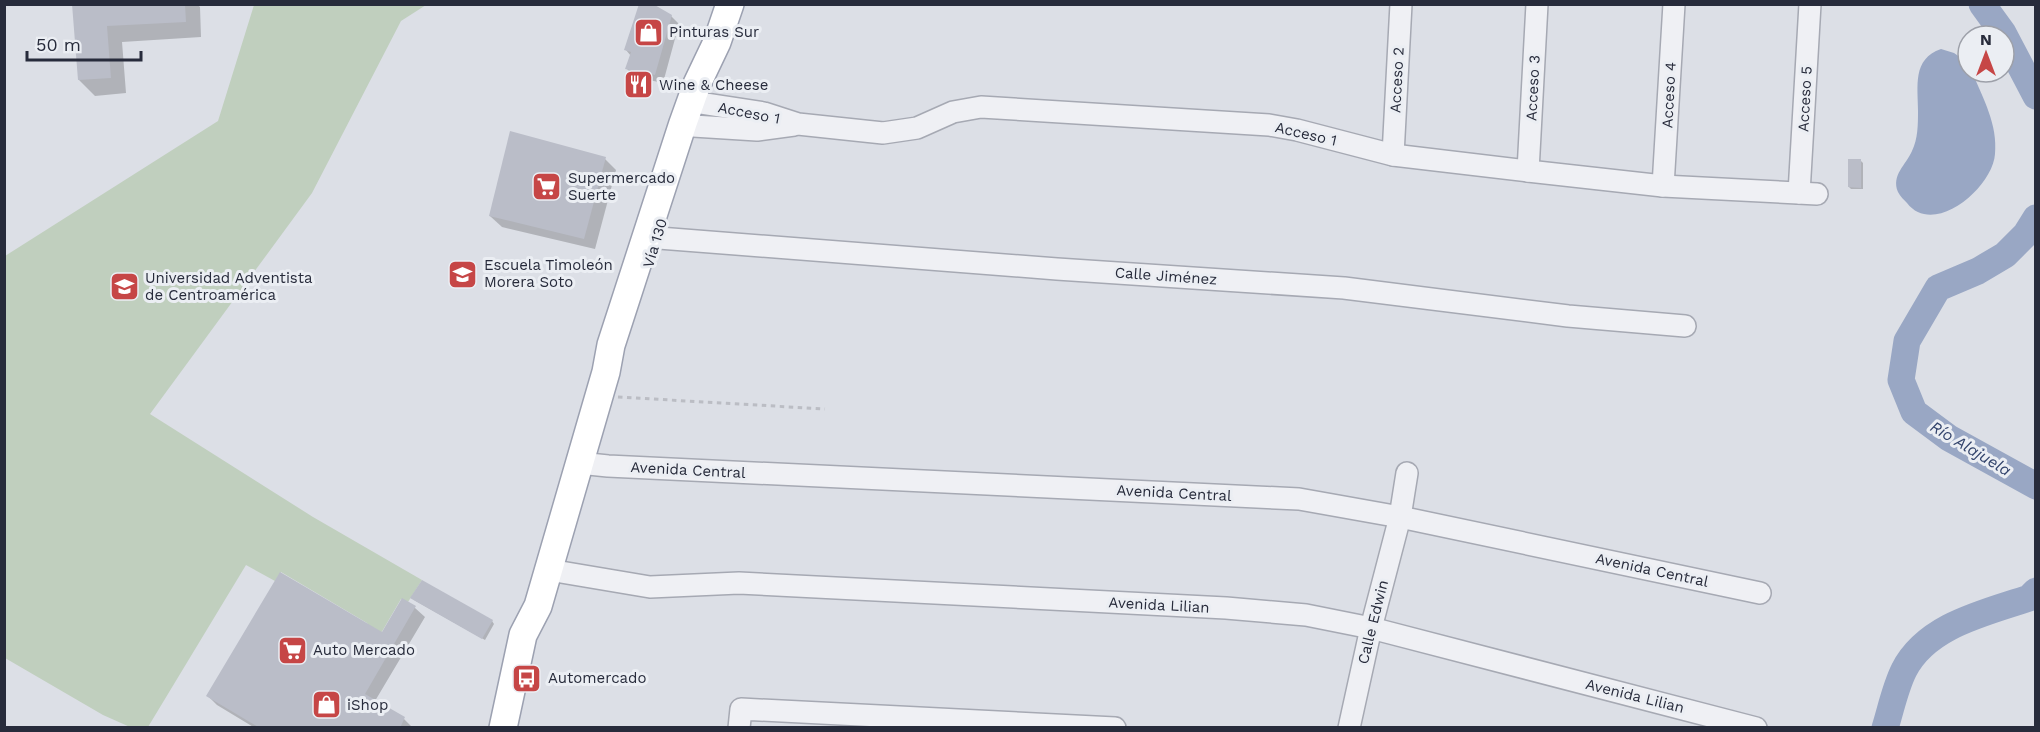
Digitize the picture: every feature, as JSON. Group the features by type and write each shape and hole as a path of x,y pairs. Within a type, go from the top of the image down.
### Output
{"main road":[{"name":"Vía 130","path":"651,238 697,115 730,4"},
{"name":"Vía 130","path":"503,728 524,635 538,606 602,383 624,347 683,123 697,84 717,42"},
{"name":"Vía 130","path":"516,728 532,652 538,606"}],"street":[{"name":"Acceso 2","path":"1393,155 1401,4"},
{"name":"Acceso 3","path":"1528,171 1537,4"},
{"name":"Acceso 4","path":"1663,186 1674,4"},
{"name":"Acceso 5","path":"1808,193 1810,4"},
{"name":"Acceso 1","path":"697,115 758,130 798,124 883,133 917,128 953,112 981,107 1269,125 1393,155 1663,186 1808,193"},
{"name":"Calle Jiménez","path":"651,238 1344,288 1568,316 1684,326"},
{"name":"Avenida Central","path":"579,463 1299,499 1400,517 1760,593"},
{"name":"Calle Edwin","path":"1349,728 1371,628 1400,517 1407,473"},
{"name":"Avenida Lilian","path":"549,570 650,587 739,583 1226,608 1306,615 1371,628 1756,728"},
{"path":"740,718 1115,728"}],"path":[{"path":"602,383 825,409"}],"green space":[{"path":"254,5 426,5 401,21 312,193 150,414 313,517 422,580 408,602 401,599 377,640 367,623 281,572 275,581 246,565 148,727 130,727 103,715 5,658 5,256 218,121"}],"water":[{"path":"1941,49 1954,53 1956,54 1956,84 1977,84 1992,122 1995,154 1992,167 1973,193 1946,212 1932,215 1918,212 1907,203 1898,192 1896,180 1915,142 1919,74 1925,59"}],"building":[{"path":"72,4 185,4 186,22 107,26 111,78 78,80"},
{"name":"Pinturas Sur","path":"639,4 653,4 672,15 655,75 625,69 631,52 624,50"},
{"name":"Supermercado Suerte","path":"510,131 606,157 584,239 489,216"},
{"path":"1848,159 1861,159 1861,188 1848,187"},
{"name":"Auto Mercado","path":"280,572 382,632 402,598 416,606 365,694 405,717 400,728 260,728 206,696"},
{"path":"422,580 493,620 482,639 410,598"}],"waterway":[{"name":"Río Alajuela","path":"1982,4 2003,33 2036,96"},
{"name":"Río Alajuela","path":"2036,218 2026,234 2005,255 1978,271 1938,288 1907,341 1901,380 1914,412 1949,438 2036,486"},
{"name":"Río Alajuela","path":"1885,728 1904,670 1927,642 1942,631 1959,623 2029,598 2036,591"}],"place":[{"name":"Pinturas Sur","path":"648,32"},
{"name":"Wine & Cheese","path":"638,85"},
{"name":"Supermercado Suerte","path":"547,187"},
{"name":"Escuela Timoleón Morera Soto","path":"463,274"},
{"name":"Universidad Adventista de Centroamérica","path":"124,287"},
{"name":"Auto Mercado","path":"292,650"},
{"name":"Automercado","path":"527,678"},
{"name":"iShop","path":"326,705"}]}
